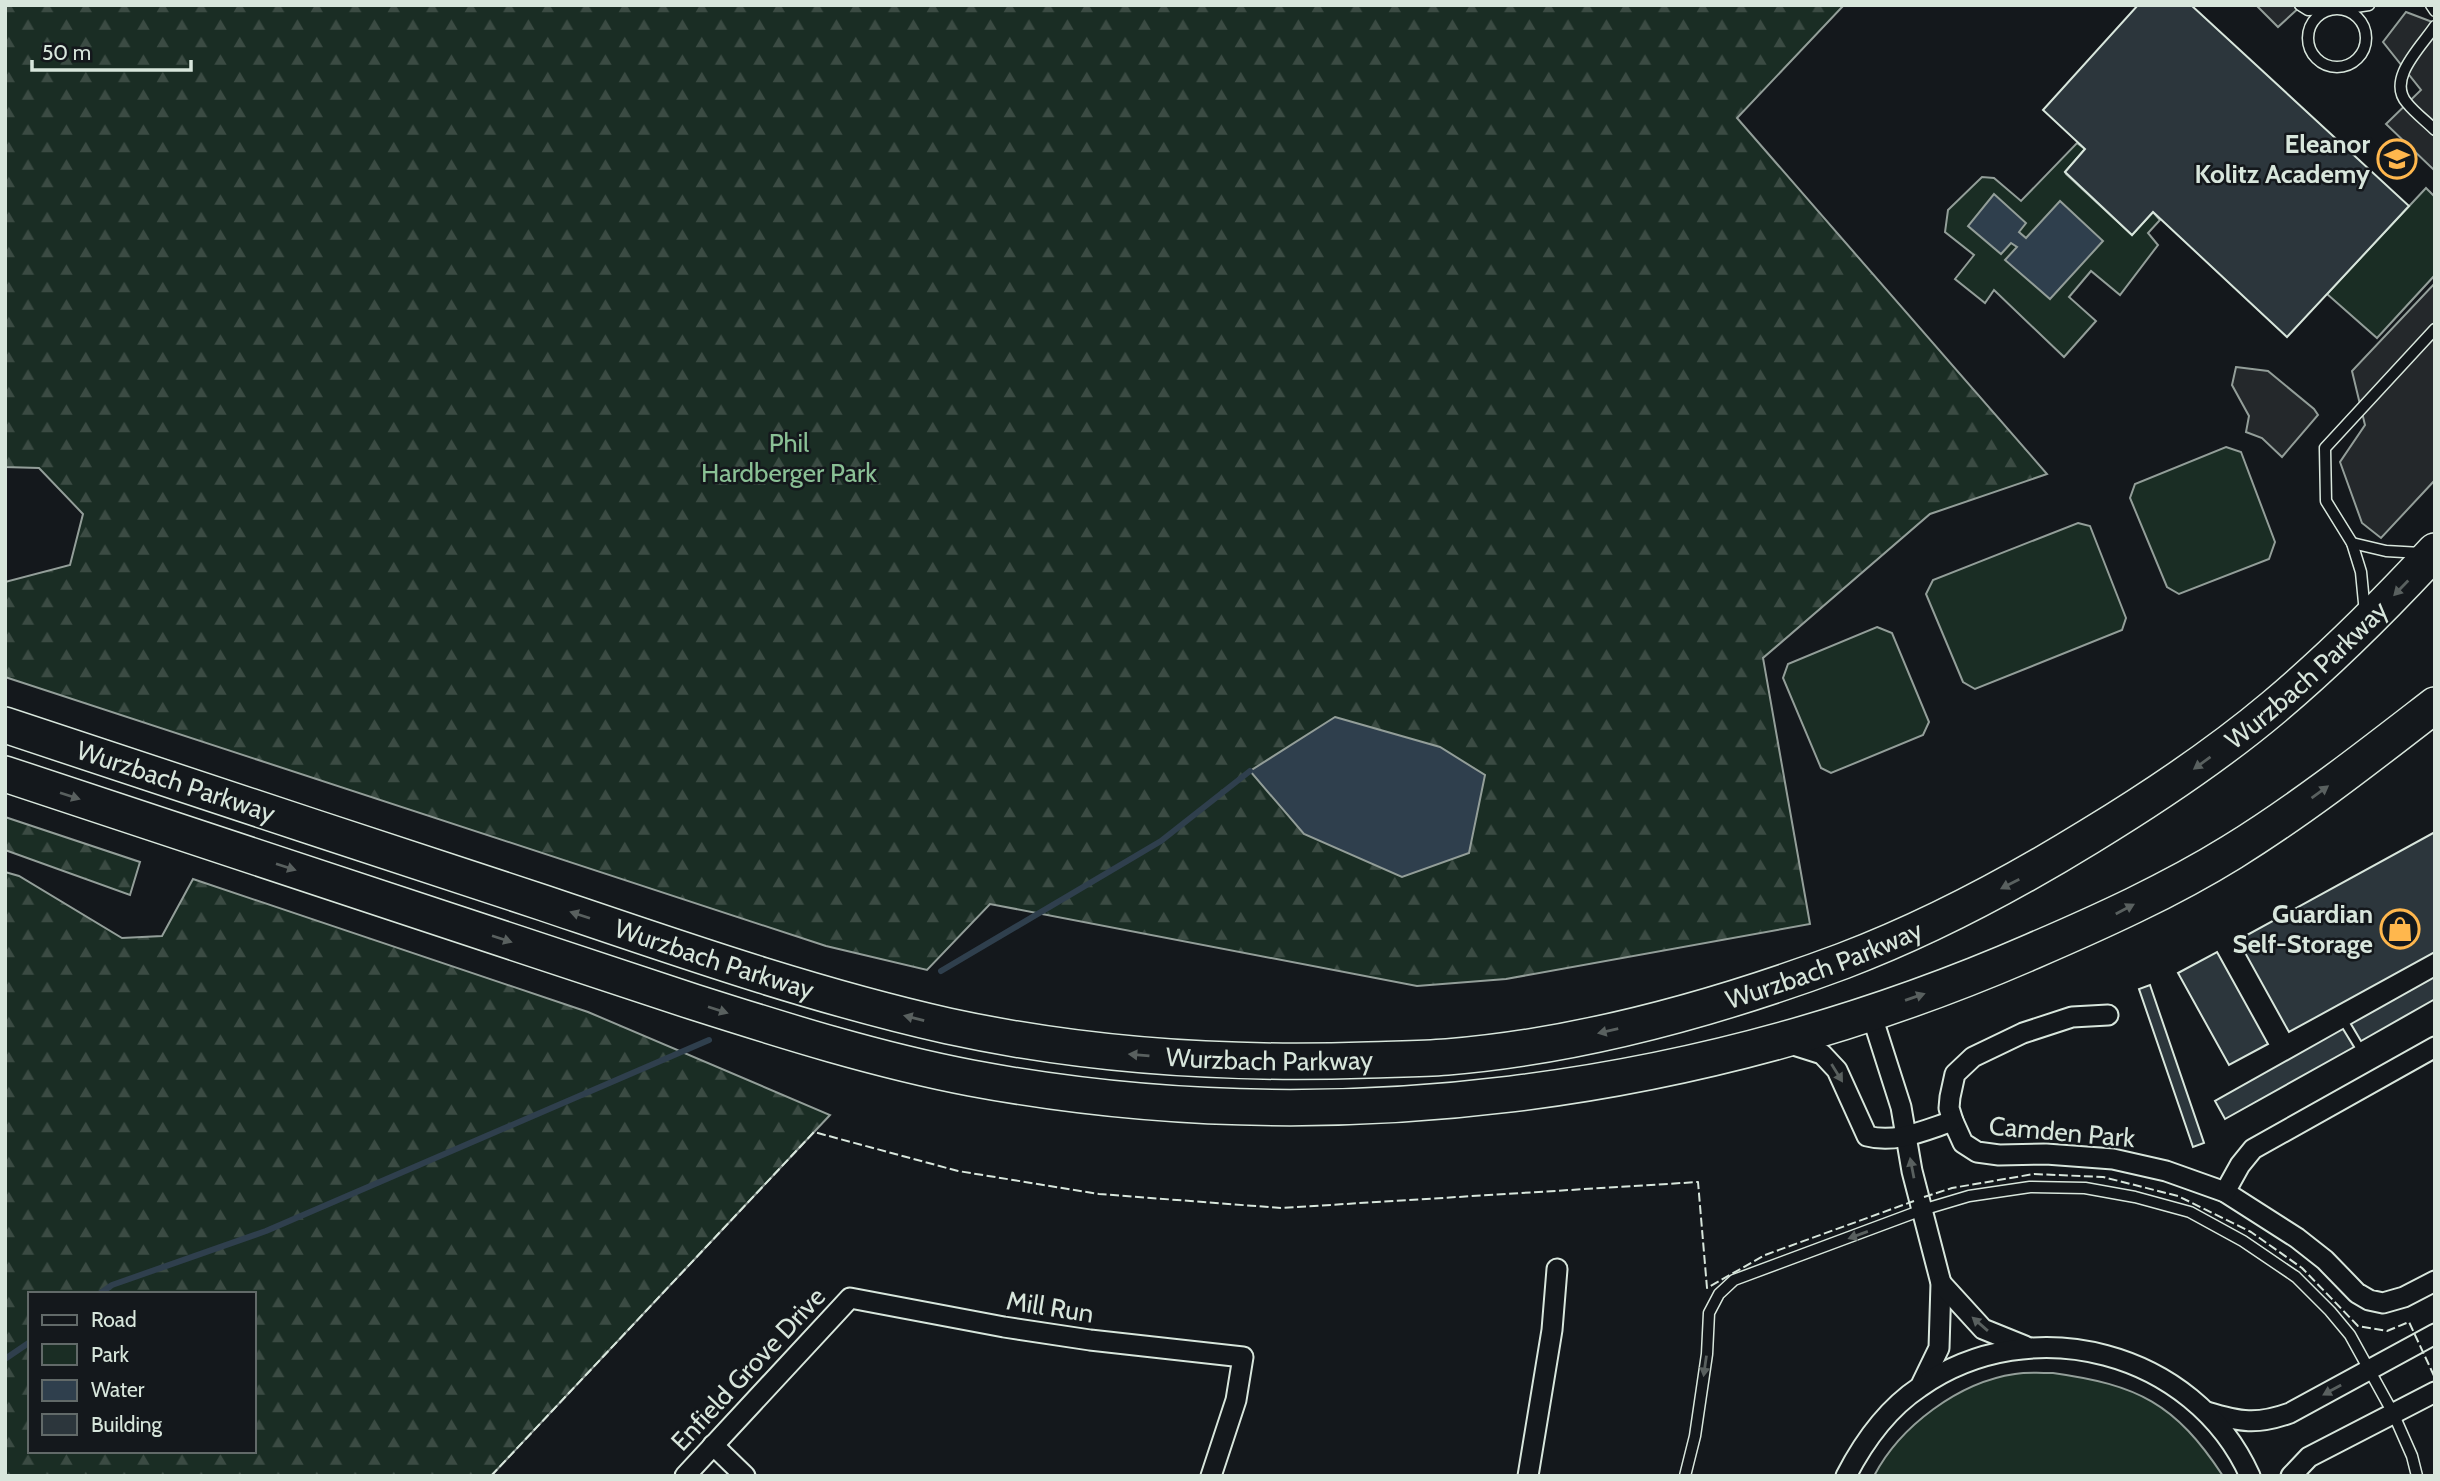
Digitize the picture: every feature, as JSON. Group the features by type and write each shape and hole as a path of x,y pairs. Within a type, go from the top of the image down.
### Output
{"highway":[{"name":"Wurzbach Parkway","path":"5,725 734,966 876,1009 952,1027 1086,1049 1229,1062 1325,1062 1448,1057 1535,1045 1675,1015 1759,990 1840,962 1943,918 2016,881 2135,809 2204,762 2268,712 2318,670 2434,552"},
{"name":"Wurzbach Parkway","path":"5,774 797,1035 899,1062 973,1078 1134,1101 1202,1106 1380,1107 1568,1088 1639,1075 1780,1041 1977,976 2109,918 2230,853 2315,796 2435,705"}],"street":[{"path":"1871,1013 1901,1107 1941,1283 1939,1348 1920,1387"},
{"path":"1953,1121 1949,1108 1955,1074 1973,1057 2023,1033 2072,1017 2108,1015"},
{"name":"Camden Park","path":"1780,1041 1822,1054 1837,1070 1867,1136 1880,1140 1907,1136 1953,1121 1963,1143 1977,1152 2113,1159 2166,1171 2225,1192 2297,1238 2325,1260 2357,1293 2369,1300 2383,1303 2404,1297 2435,1281"},
{"path":"2225,1192 2240,1165 2253,1149 2435,1047"},
{"path":"1528,1476 1552,1330 1557,1269"},
{"path":"1941,1283 1983,1329 2030,1347"},
{"name":"Mill Run","path":"850,1298 1090,1340 1243,1357 1236,1400 1211,1476"},
{"name":"Enfield Grove Drive","path":"685,1476 850,1298"},
{"path":"2205,1411 2253,1423 2273,1419 2290,1413 2435,1334"},
{"path":"1846,1476 1868,1438 1884,1419 1920,1387 1940,1374 1983,1356 2030,1347 2085,1349 2112,1355 2162,1377 2205,1411 2235,1447 2250,1476"},
{"path":"2291,1476 2309,1457 2435,1392"},
{"path":"713,1446 745,1476"}],"lane":[{"path":"2300,5 2308,10 2369,5"},
{"path":"2431,5 2435,12"},
{"path":"2336,9 2354,15 2361,22 2366,41 2363,50 2350,64 2331,67 2315,57 2308,40 2309,31 2319,15 2336,9"},
{"path":"2435,26 2402,73 2401,83 2404,101 2435,130"},
{"path":"2365,623 2361,572 2352,543 2326,501 2325,448 2435,329"},
{"path":"2352,543 2386,551 2434,552"},
{"path":"1685,1476 1695,1436 1707,1354 1709,1313 1719,1294 1734,1280 1921,1204 2030,1187 2085,1188 2135,1197 2190,1212 2242,1241 2296,1277 2350,1335 2393,1413 2412,1456 2417,1476"}],"green space":[{"name":"Phil Hardberger Park","path":"5,5 1844,5 1737,118 2047,474 1930,514 1763,658 1810,924 1506,979 1417,986 990,904 927,970 826,946 5,677 5,582 70,565 83,514 39,468 5,467"},
{"path":"2077,143 2085,149 2066,174 2132,235 2153,212 2160,220 2148,233 2158,245 2120,295 2091,271 2069,297 2096,321 2064,357 1994,290 1985,303 1955,279 1974,255 1945,232 1948,210 1982,177 1994,178 2021,201"},
{"path":"2426,188 2435,197 2435,275 2377,338 2327,294"},
{"path":"2226,447 2241,452 2275,542 2269,559 2179,594 2167,587 2130,498 2135,484"},
{"path":"2078,523 2090,526 2126,618 2122,630 1975,689 1963,682 1926,594 1933,580"},
{"path":"1877,627 1892,633 1929,722 1923,735 1831,773 1821,768 1783,678 1788,664"},
{"path":"5,817 140,862 130,895 5,850"},
{"path":"5,872 19,876 122,938 162,936 193,879 588,1012 830,1115 491,1476 5,1476"},
{"path":"2020,1373 2053,1373 2109,1384 2152,1402 2171,1414 2188,1431 2223,1476 1874,1476 1899,1440 1915,1424 1953,1397 1994,1379"}],"shaded area":[{"path":"2256,5 2302,5 2278,27"},
{"path":"2406,12 2435,23 2435,171 2386,124 2421,90 2383,42"},
{"path":"2435,283 2435,480 2381,538 2362,523 2340,462 2365,425 2352,371"},
{"path":"2236,367 2268,371 2318,415 2282,457 2262,438 2246,432 2249,416 2232,385"}],"water":[{"path":"1994,194 2026,223 2019,232 2026,238 2060,201 2103,241 2050,299 2005,260 2017,247 2011,243 2001,254 1968,226"},
{"path":"1335,717 1440,747 1485,775 1469,853 1402,877 1304,834 1250,771"}],"building":[{"path":"2138,5 2191,5 2409,206 2287,337 2153,212 2132,235 2065,172 2085,149 2043,110"},
{"path":"2435,832 2435,952 2289,1032 2238,940"},
{"path":"2217,952 2268,1044 2229,1065 2178,973"},
{"path":"2435,977 2435,999 2361,1041 2351,1024"},
{"path":"2150,985 2204,1143 2193,1147 2139,989"},
{"path":"2343,1029 2354,1047 2225,1119 2215,1101"}],"waterway":[{"path":"941,971 1161,841 1250,771"},
{"path":"102,1292 112,1285 266,1231 709,1040"},
{"path":"5,1359 28,1343"}],"fence":[{"path":"491,1476 814,1132 958,1171 1099,1194 1281,1208 1698,1182 1707,1288 1765,1255 1914,1201"},
{"path":"1924,1197 1952,1188 2034,1174 2103,1177 2178,1196 2251,1232 2302,1268 2358,1326 2387,1331 2409,1322 2435,1378"}],"place":[{"name":"Eleanor Kolitz Academy","path":"2397,159"},
{"name":"Guardian Self-Storage","path":"2400,929"}]}
